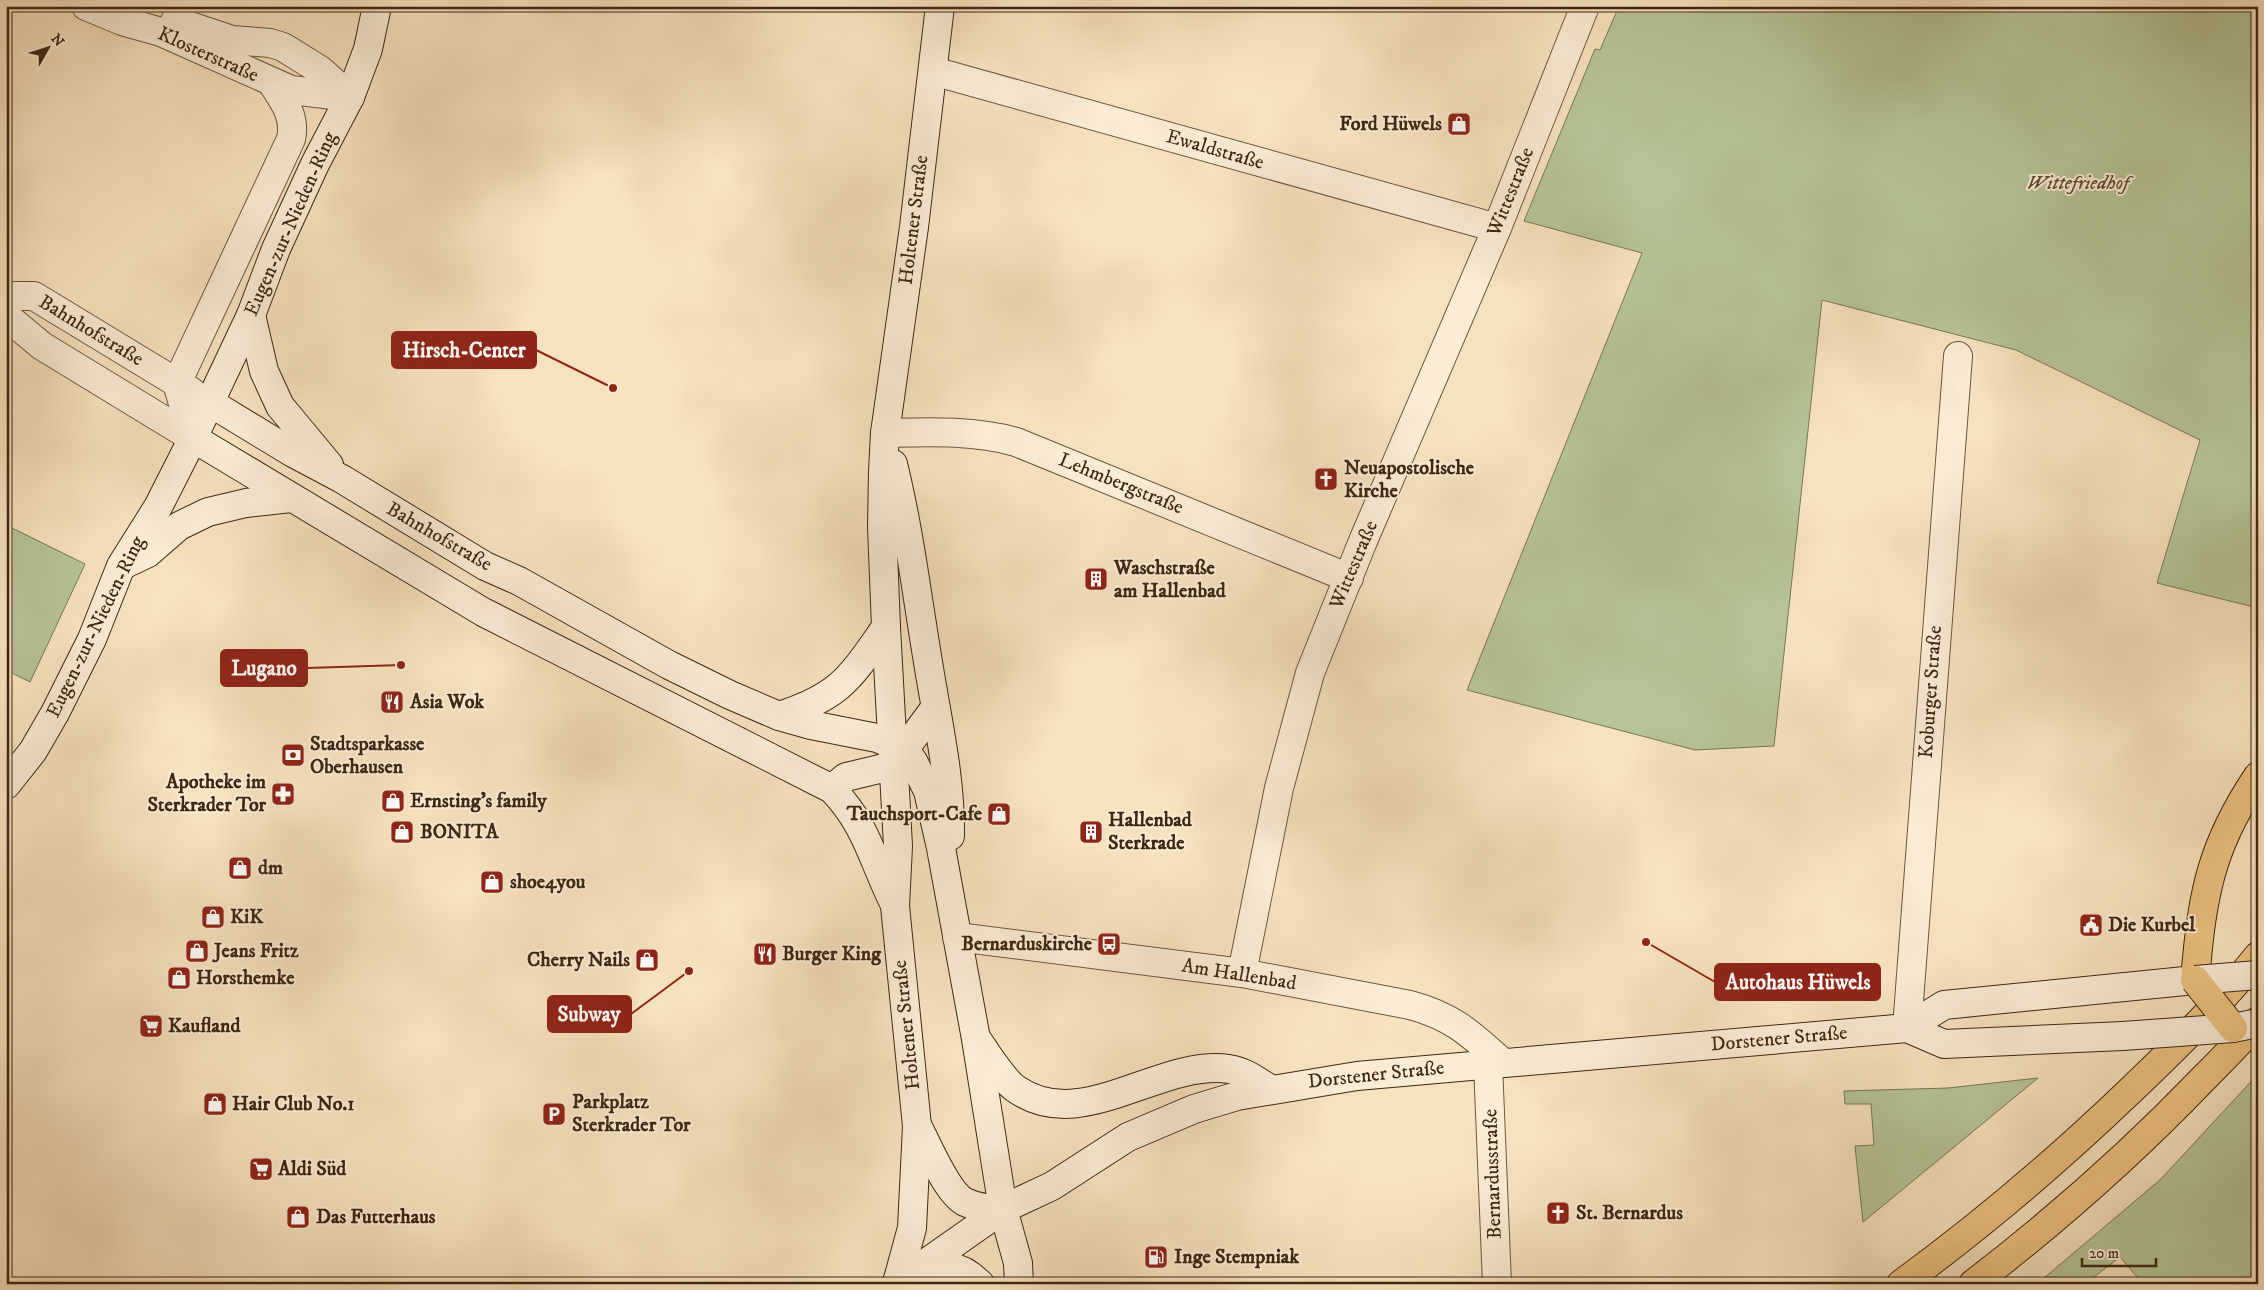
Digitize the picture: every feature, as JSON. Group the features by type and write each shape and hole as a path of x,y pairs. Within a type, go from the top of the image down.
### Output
{"highway":[{"path":"1973,1284 2042,1229 2148,1134 2242,1040 2249,1024 2195,980 2199,929 2206,884 2221,839 2237,807 2258,776"},
{"path":"1901,1284 1959,1242 2068,1151 2183,1040 2258,956"}],"main road":[{"name":"Klosterstraße","path":"86,6 122,21 161,32 279,93 350,97"},
{"name":"Klosterstraße","path":"137,6 232,40 270,43 283,47 320,70 350,97"},
{"name":"Eugen-zur-Nieden-Ring","path":"6,785 33,751 55,713 92,639 121,566 158,507 193,438 208,402 251,315 276,249 314,164 350,97 368,48 377,6"},
{"name":"Holtener Straße","path":"903,1279 912,1228 917,1126 896,906 898,846 896,753 886,627 882,527 885,433 914,226 940,6"},
{"name":"Wittestraße","path":"1242,973 1279,788 1310,674 1497,228 1585,6"},
{"name":"Ewaldstraße","path":"932,71 1497,228"},
{"name":"Eugen-zur-Nieden-Ring","path":"177,383 292,139 292,120 279,93"},
{"name":"Bahnhofstraße","path":"6,296 34,296 293,453 342,479 485,566 519,580 669,665 730,695 779,716 896,753"},
{"path":"251,315 264,371 280,406 308,442 342,479"},
{"name":"Bahnhofstraße","path":"6,316 42,346 291,498 483,612 832,789 855,816 865,833 896,906"},
{"name":"Koburger Straße","path":"1907,1028 1958,356"},
{"path":"177,383 193,438"},
{"name":"Lehmbergstraße","path":"885,433 923,432 996,436 1016,442 1349,578"},
{"name":"Holtener Straße","path":"885,433 905,513 951,811 949,885"},
{"path":"121,566 148,553 179,526 208,512 246,503 291,498"},
{"path":"779,716 811,706 826,698 846,682 886,627"},
{"path":"832,789 846,777 896,753 935,708"},
{"name":"Holtener Straße","path":"896,753 916,767 928,791 949,885 956,937 976,1039 1003,1209 1018,1263 1019,1284"},
{"name":"Am Hallenbad","path":"956,937 1242,973 1435,1011 1475,1038 1496,1063"},
{"name":"Dorstener Straße","path":"903,1279 1003,1209 1052,1186 1128,1137 1194,1109 1270,1089 1357,1076 1907,1028 1944,1005 2258,975"},
{"name":"Dorstener Straße","path":"1907,1028 1944,1044 2123,1036 2249,1024"},
{"path":"976,1039 1014,1088 1032,1099 1056,1106 1098,1098 1168,1076 1215,1068 1243,1073 1270,1089"},
{"name":"Bernardusstraße","path":"1496,1063 1497,1284"},
{"path":"917,1126 952,1190 963,1201 981,1208 1003,1209"},
{"path":"903,1279 942,1265 966,1272 980,1284"}],"green space":[{"name":"Wittefriedhof","path":"1619,6 2258,6 2258,608 2157,583 2200,440 2016,350 1822,300 1774,746 1695,750 1467,690 1642,253 1524,221 1595,49 1600,50"},
{"path":"6,525 85,564 30,682 6,670"},
{"path":"2258,1074 2258,1284 2143,1284 2120,1257 2085,1284 2037,1284 2161,1179"},
{"path":"2038,1078 1863,1222 1855,1146 1874,1145 1871,1104 1845,1104 1844,1091 1948,1088"}],"place":[{"name":"Ford Hüwels","path":"1459,124"},
{"name":"Hirsch-Center","path":"613,388"},
{"name":"Neuapostolische Kirche","path":"1326,479"},
{"name":"Waschstraße am Hallenbad","path":"1096,579"},
{"name":"Lugano","path":"401,665"},
{"name":"Asia Wok","path":"392,702"},
{"name":"Stadtsparkasse Oberhausen","path":"293,755"},
{"name":"Apotheke im Sterkrader Tor","path":"283,794"},
{"name":"Ernsting's family","path":"393,801"},
{"name":"Tauchsport-Cafe","path":"999,814"},
{"name":"BONITA","path":"402,832"},
{"name":"Hallenbad Sterkrade","path":"1091,832"},
{"name":"dm","path":"240,868"},
{"name":"shoe4you","path":"492,882"},
{"name":"KiK","path":"213,917"},
{"name":"Die Kurbel","path":"2091,925"},
{"name":"Autohaus Hüwels","path":"1646,942"},
{"name":"Bernarduskirche","path":"1109,944"},
{"name":"Jeans Fritz","path":"197,951"},
{"name":"Burger King","path":"765,954"},
{"name":"Cherry Nails","path":"647,960"},
{"name":"Subway","path":"689,971"},
{"name":"Horsthemke","path":"179,978"},
{"name":"Kaufland","path":"151,1026"},
{"name":"Hair Club No.1","path":"215,1104"},
{"name":"Parkplatz Sterkrader Tor","path":"554,1114"},
{"name":"Aldi Süd","path":"261,1169"},
{"name":"St. Bernardus","path":"1558,1213"},
{"name":"Das Futterhaus","path":"298,1217"},
{"name":"Inge Stempniak","path":"1156,1257"}]}
